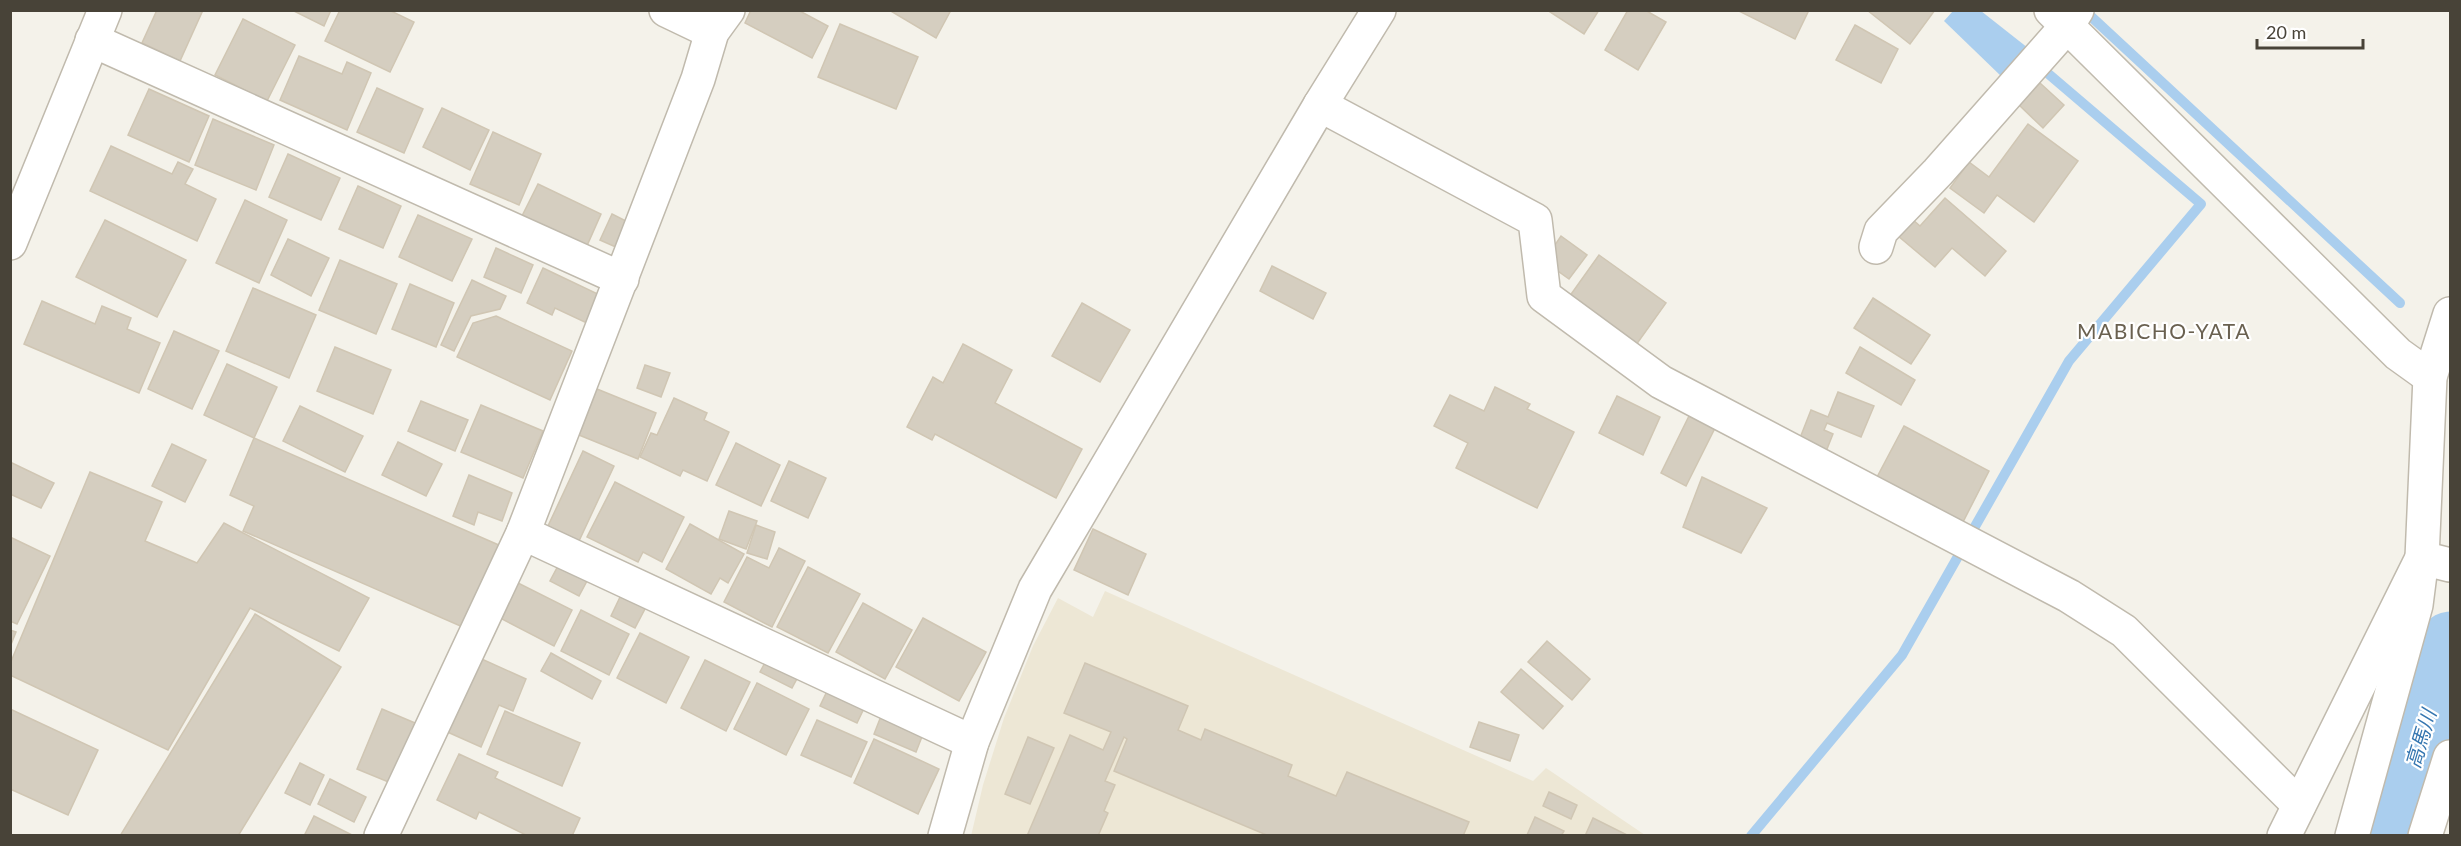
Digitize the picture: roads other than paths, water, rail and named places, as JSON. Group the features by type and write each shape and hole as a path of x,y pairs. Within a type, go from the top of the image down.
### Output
{"street":[{"path":"10,243 105,10"},
{"path":"381,836 523,533 720,21 666,10"},
{"path":"945,836 972,742 1035,589 1320,105 1379,10"},
{"path":"1876,247 1881,231 1938,172 2035,63 2067,16 2398,354 2430,377"},
{"path":"92,40 622,279"},
{"path":"1320,105 1535,220 1544,296 1661,382 2069,596 2124,631 2299,805"},
{"path":"2352,836 2416,605 2438,562 2430,377 2451,314"},
{"path":"523,533 972,742"},
{"path":"2284,836 2299,805 2438,562"},
{"path":"2425,836 2451,757"}],"water":[{"path":"1953,11 1981,11 2028,48 2002,77 1944,21"}],"waterway":[{"path":"2084,10 2400,303"},
{"path":"1751,836 1902,655 2069,361 2201,204 2038,65"},
{"name":"高馬川","path":"2391,836 2450,643"}],"district":[{"name":"MABICHO-YATA","path":"2164,332"}]}
